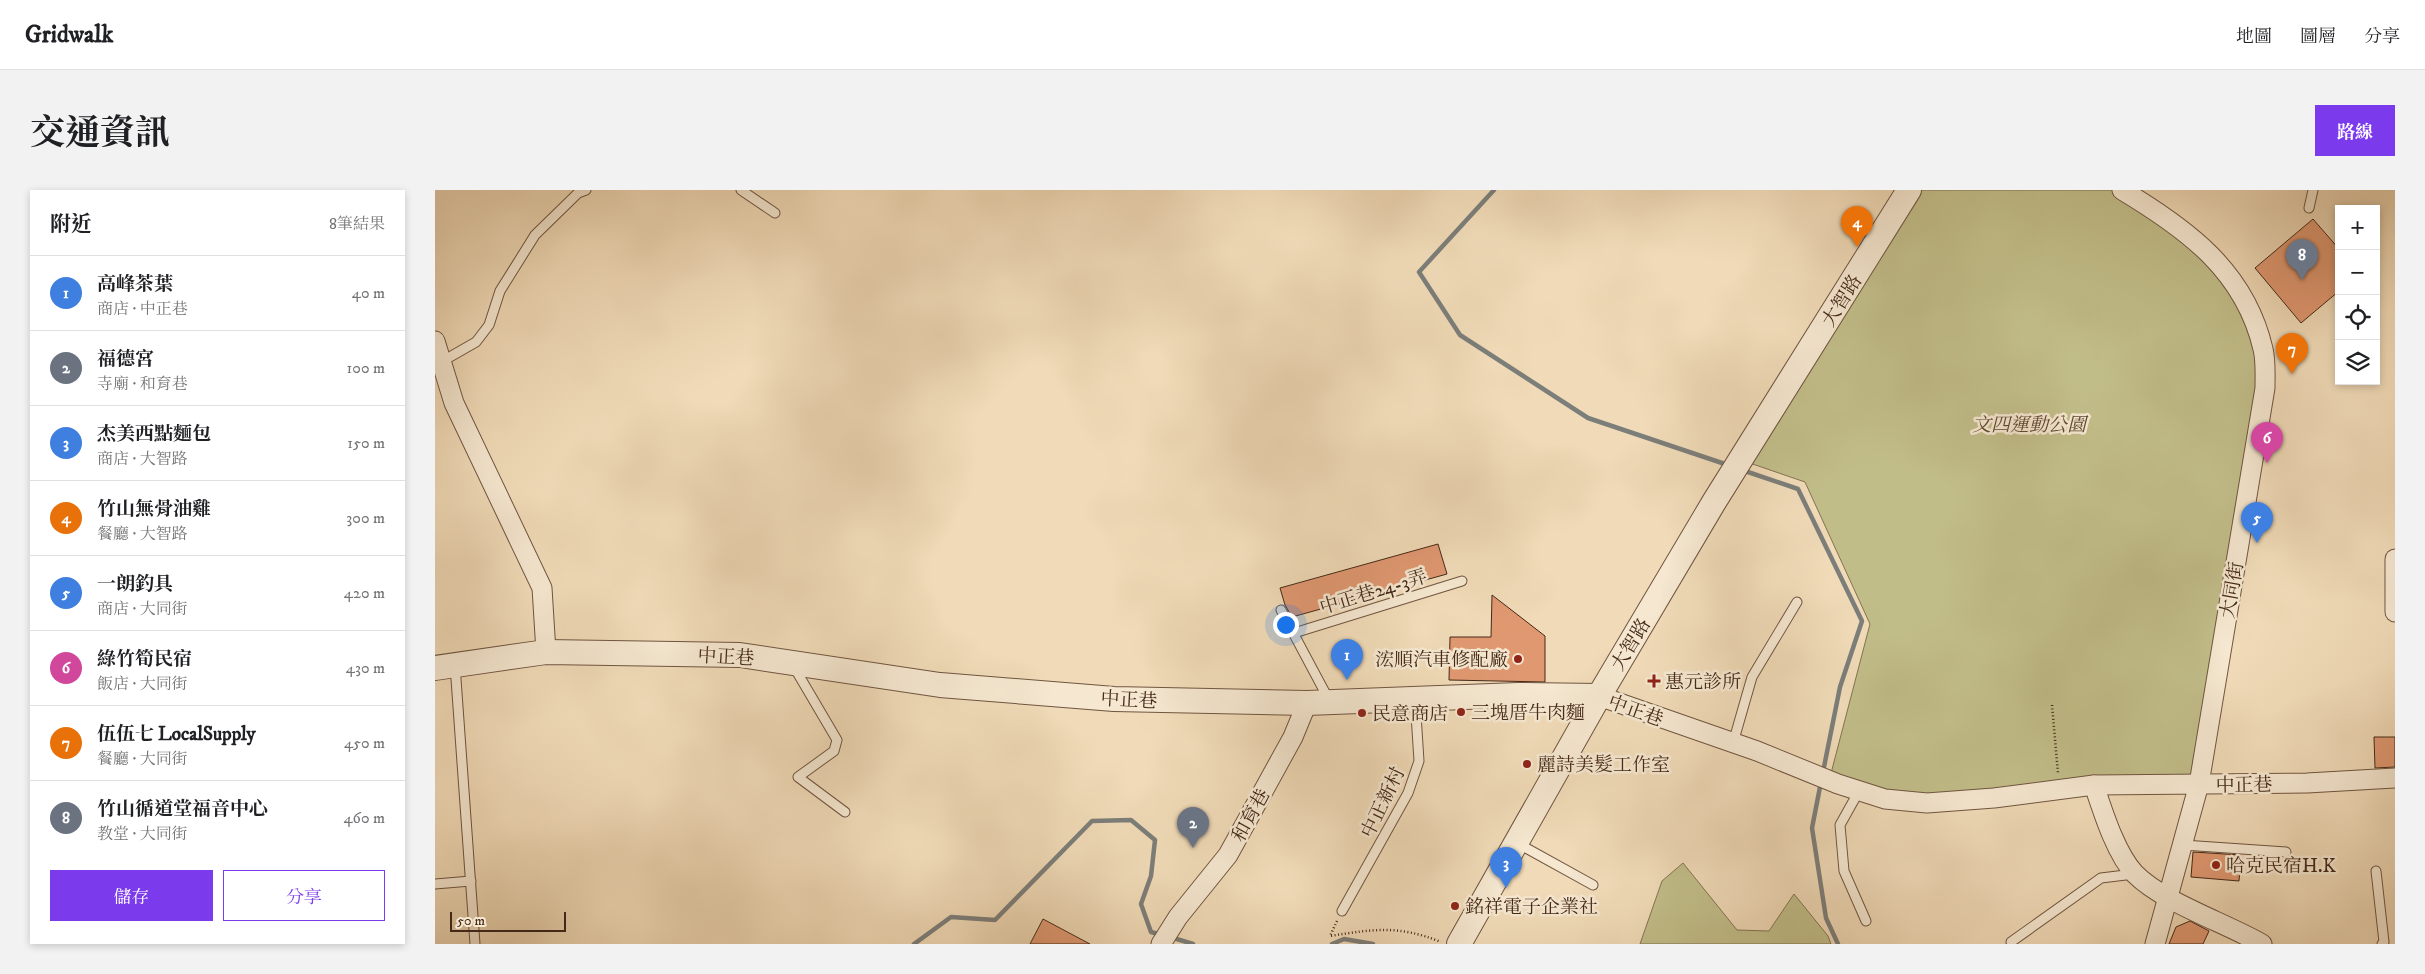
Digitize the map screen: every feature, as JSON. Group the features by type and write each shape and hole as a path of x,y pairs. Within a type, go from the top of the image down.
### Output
{"street":[{"name":"大智路","path":"1459,944 1599,696 1735,468 1909,190"},
{"name":"大同街","path":"2122,190 2158,211 2205,247 2231,277 2252,316 2263,350 2265,388 2199,784 2169,897"},
{"path":"435,341 454,402 542,588 546,652"},
{"path":"2395,559 2395,612"},
{"name":"中正巷","path":"445,666 546,652 741,655 940,685 1094,698 1319,703 1518,695 1599,696 1733,743 1859,791 1885,799 1927,803 2093,785 2307,783 2395,778"},
{"name":"和育巷","path":"1161,944 1178,917 1229,855 1293,738 1319,703"},
{"path":"2093,785 2114,840 2135,874 2169,897 2238,935 2262,944"},
{"path":"2155,944 2169,897"}],"lane":[{"path":"441,362 476,342 489,325 499,291 535,235 578,193 587,190"},
{"path":"741,190 775,213"},
{"path":"2309,208 2313,190"},
{"name":"中正巷24-3弄","path":"1294,633 1462,581"},
{"path":"1733,743 1752,677 1797,602"},
{"path":"1281,610 1294,633 1319,703"},
{"path":"792,663 837,740 834,751 798,777 845,812"},
{"path":"445,666 471,881 475,944"},
{"name":"中正新村","path":"1342,911 1408,793 1419,761 1415,699"},
{"path":"1859,791 1840,825 1844,871 1866,921"},
{"path":"1516,843 1593,884"},
{"path":"2183,845 2287,852"},
{"path":"2376,871 2384,942 2382,944"},
{"path":"2011,942 2101,878 2135,874"},
{"path":"435,884 471,881"}],"path":[{"path":"2052,704 2060,790"},
{"path":"1342,911 1330,936 1376,929 1416,932 1447,944"}],"green space":[{"name":"文四運動公園","path":"1907,190 2118,190 2197,241 2252,316 2265,388 2195,779 1927,803 1829,781 1870,624 1805,482 1741,460"},
{"path":"1683,863 1737,930 1769,931 1794,894 1828,936 1831,944 1640,944 1662,881"}],"building":[{"path":"2313,219 2335,244 2335,294 2301,323 2255,268"},
{"path":"1438,544 1447,574 1292,617 1285,605 1280,588"},
{"name":"浤順汽車修配廠","path":"1492,595 1545,636 1545,682 1449,680 1450,637 1491,637"},
{"path":"2374,737 2395,737 2395,767 2375,768"},
{"name":"哈克民宿H.K","path":"2193,852 2241,855 2239,881 2191,877"},
{"path":"1043,919 1090,944 1030,944"},
{"path":"2190,921 2209,931 2203,944 2169,944 2176,927"}],"waterway":[{"path":"1494,190 1419,272 1460,335 1588,418 1728,465"},
{"path":"1742,470 1798,489 1862,621 1840,687 1823,772"},
{"path":"1821,782 1812,828 1826,918 1838,944"},
{"path":"914,944 951,917 995,920 1092,821 1131,820 1155,840 1151,876 1141,904 1151,932 1162,935"},
{"path":"1170,937 1193,944"},
{"path":"1332,944 1344,939 1373,944"}],"place":[{"name":"竹山無骨油雞","path":"1857,247"},
{"name":"竹山循道堂福音中心","path":"2302,280"},
{"name":"伍伍七 LocalSupply","path":"2292,374"},
{"name":"綠竹筍民宿","path":"2267,463"},
{"name":"一朗釣具","path":"2257,543"},
{"name":"浤順汽車修配廠","path":"1518,659"},
{"name":"高峰茶葉","path":"1347,680"},
{"name":"惠元診所","path":"1654,681"},
{"name":"三塊厝牛肉麵","path":"1461,712"},
{"name":"民意商店","path":"1362,713"},
{"name":"麗詩美髮工作室","path":"1527,764"},
{"name":"福德宮","path":"1193,848"},
{"name":"哈克民宿H.K","path":"2216,865"},
{"name":"杰美西點麵包","path":"1506,888"},
{"name":"銘祥電子企業社","path":"1455,906"}]}
